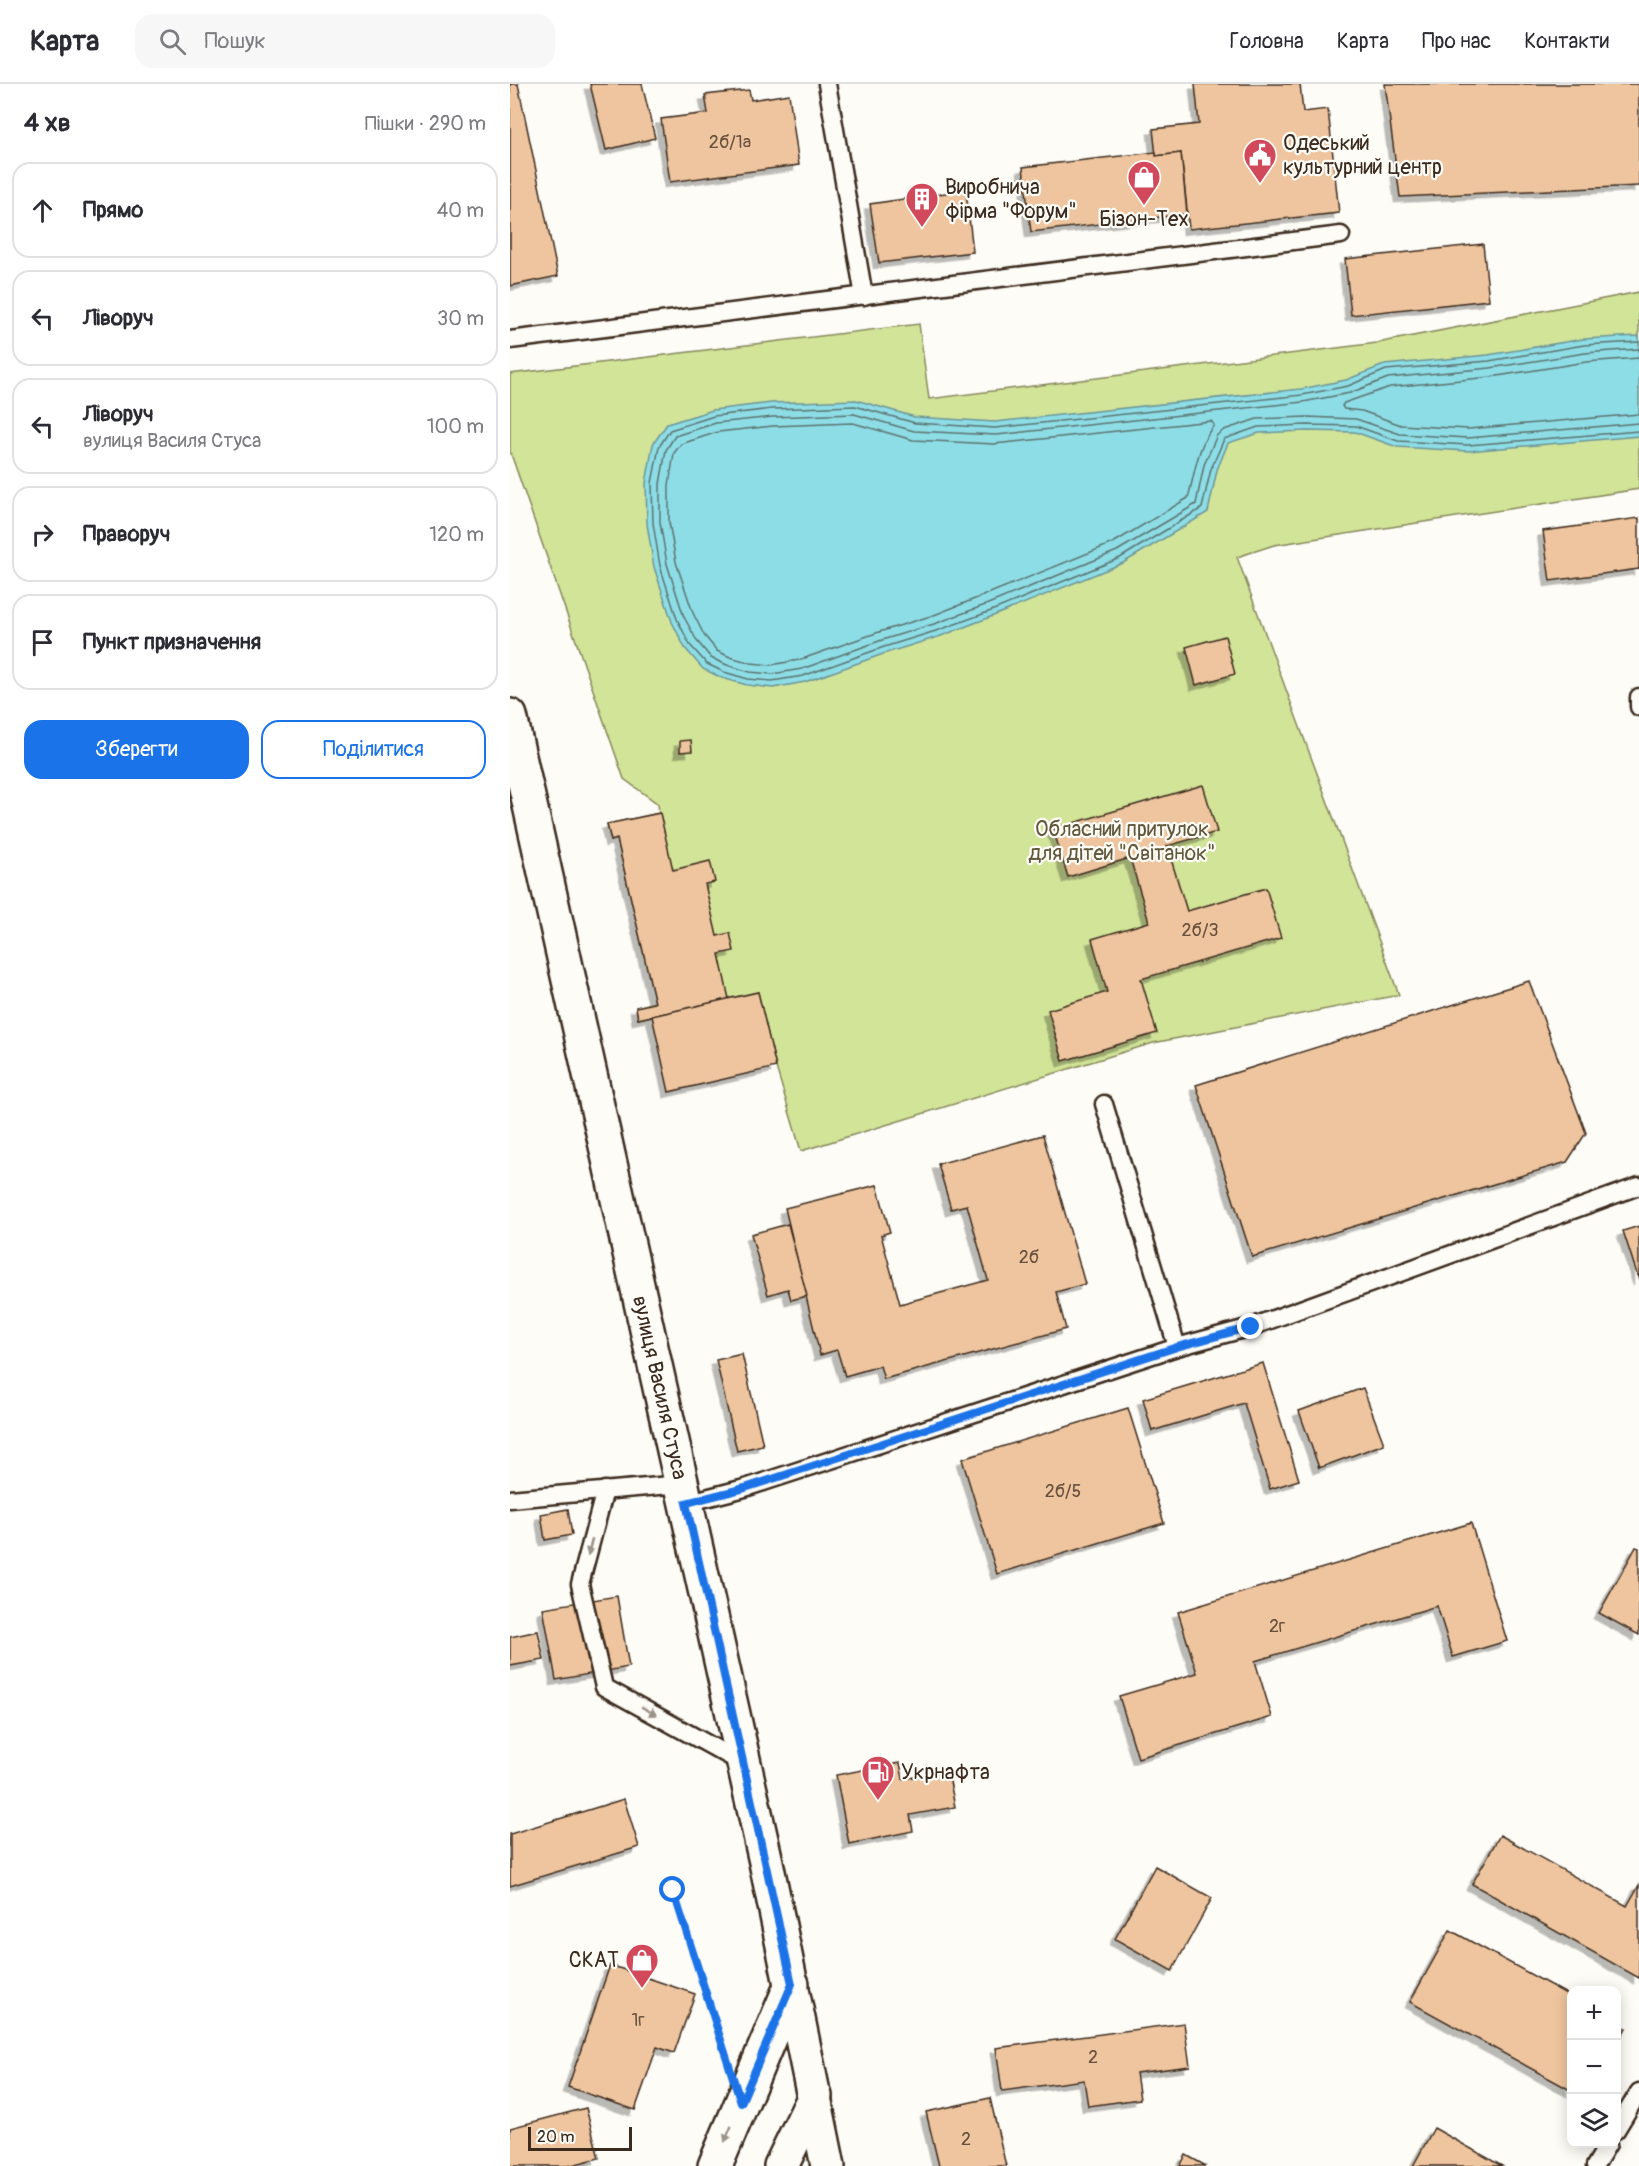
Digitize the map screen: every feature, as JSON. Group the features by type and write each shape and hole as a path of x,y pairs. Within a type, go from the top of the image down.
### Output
{"main road":[{"name":"вулиця Василя Стуса","path":"510,716 744,1764 792,1984 828,2166"},
{"path":"715,2166 792,1984"},
{"path":"781,2166 815,2096"}],"lane":[{"path":"827,84 864,296"},
{"path":"510,340 1341,235"},
{"path":"1639,697 1639,707"},
{"path":"1104,1104 1177,1347"},
{"path":"510,1498 605,1490 684,1493 757,1484 1177,1347 1251,1327 1639,1186"},
{"path":"605,1490 580,1584 604,1687 744,1764"},
{"path":"1621,2123 1639,2092"},
{"path":"1595,2166 1606,2148"}],"path":[{"path":"673,1890 741,2103"}],"green space":[{"name":"Обласний притулок для дітей \"Світанок\"","path":"1639,292 1639,489 1274,545 1237,557 1399,995 1153,1043 801,1151 776,1067 758,992 638,1019 636,1007 655,1002 617,839 611,841 607,824 659,813 658,804 624,779 510,451 510,374 919,324 929,399 1377,343"}],"water":[{"path":"1639,336 1639,436 1468,451 1397,447 1355,432 1259,433 1228,443 1217,470 1208,512 1123,563 941,636 805,682 773,688 747,685 722,678 703,669 685,648 672,622 654,567 647,524 646,483 653,444 667,424 713,410 771,403 856,400 915,417 995,422 1301,389 1346,380 1384,365 1488,355 1583,339"}],"building":[{"path":"510,84 518,84 558,276 510,286"},
{"path":"590,84 642,84 655,138 606,150"},
{"name":"Одеський культурний центр","path":"1195,84 1300,84 1303,112 1328,109 1339,213 1189,229 1181,153 1156,156 1153,129 1199,124"},
{"path":"1385,84 1639,84 1639,186 1400,197"},
{"path":"749,90 751,100 789,94 799,165 670,182 661,119 708,113 705,95"},
{"path":"1156,152 1156,156 1181,153 1187,214 1031,232 1023,167"},
{"name":"Виробнича фірма \"Форум\"","path":"966,190 973,252 879,263 870,204"},
{"path":"1483,244 1489,300 1351,315 1345,259"},
{"path":"1639,518 1639,569 1550,581 1543,531"},
{"path":"1225,636 1235,674 1196,685 1186,647"},
{"path":"691,740 692,751 680,752 680,741"},
{"path":"1203,785 1217,832 1167,846 1187,911 1266,888 1281,938 1141,979 1157,1033 1063,1061 1048,1010 1107,992 1092,939 1149,922 1130,858 1068,877 1053,829"},
{"path":"660,813 673,870 710,861 715,882 705,884 717,936 730,933 734,951 719,954 729,999 638,1019 636,1007 655,1003 617,839 611,841 607,824"},
{"path":"1529,981 1586,1133 1567,1162 1252,1257 1196,1085"},
{"path":"758,992 776,1067 669,1092 652,1016"},
{"path":"1043,1135 1085,1284 1056,1292 1066,1329 884,1379 880,1366 845,1376 837,1350 820,1355 785,1208 877,1185 890,1232 881,1235 900,1304 988,1280 967,1205 951,1209 938,1164"},
{"path":"788,1224 807,1296 791,1300 788,1289 768,1295 751,1234"},
{"path":"1639,1226 1639,1280 1623,1231"},
{"path":"742,1354 763,1445 737,1451 716,1360"},
{"path":"1263,1363 1299,1480 1270,1489 1244,1403 1152,1431 1143,1399"},
{"path":"1363,1388 1384,1444 1319,1468 1299,1411"},
{"path":"1128,1408 1164,1523 997,1574 962,1459"},
{"path":"568,1509 572,1535 545,1540 541,1514"},
{"path":"1471,1523 1507,1641 1453,1657 1437,1606 1255,1661 1272,1717 1138,1758 1119,1696 1197,1673 1178,1612"},
{"path":"1636,1547 1639,1548 1639,1635 1599,1613"},
{"path":"617,1596 629,1667 556,1680 543,1608"},
{"path":"538,1631 544,1660 510,1666 510,1637"},
{"path":"900,1763 903,1779 948,1771 955,1807 910,1815 913,1831 849,1844 836,1775"},
{"path":"624,1799 639,1847 510,1886 510,1834"},
{"path":"1500,1835 1627,1906 1639,1885 1639,1978 1472,1884"},
{"path":"1155,1866 1212,1898 1172,1971 1115,1939"},
{"path":"1450,1930 1567,1994 1567,2088 1410,2002"},
{"path":"610,1965 695,1994 674,2053 657,2047 635,2110 568,2087"},
{"path":"1184,2023 1190,2066 1136,2073 1140,2099 1088,2106 1084,2080 1002,2091 996,2048"},
{"path":"1621,2025 1626,2028 1621,2036"},
{"path":"990,2098 1006,2166 939,2166 926,2112"},
{"path":"586,2108 599,2158 568,2166 510,2166 510,2128"},
{"path":"1434,2128 1502,2166 1413,2166"},
{"path":"1186,2155 1206,2166 1180,2166"}],"place":[{"name":"Одеський культурний центр","path":"1260,184"},
{"name":"Бізон-Тех","path":"1144,206"},
{"name":"Виробнича фірма \"Форум\"","path":"922,228"},
{"name":"Укрнафта","path":"878,1801"},
{"name":"СКАТ","path":"642,1989"}],"route":[{"path":"673,1890 741,2103 792,1984 686,1503 745,1488 1177,1347 1251,1327"}]}
